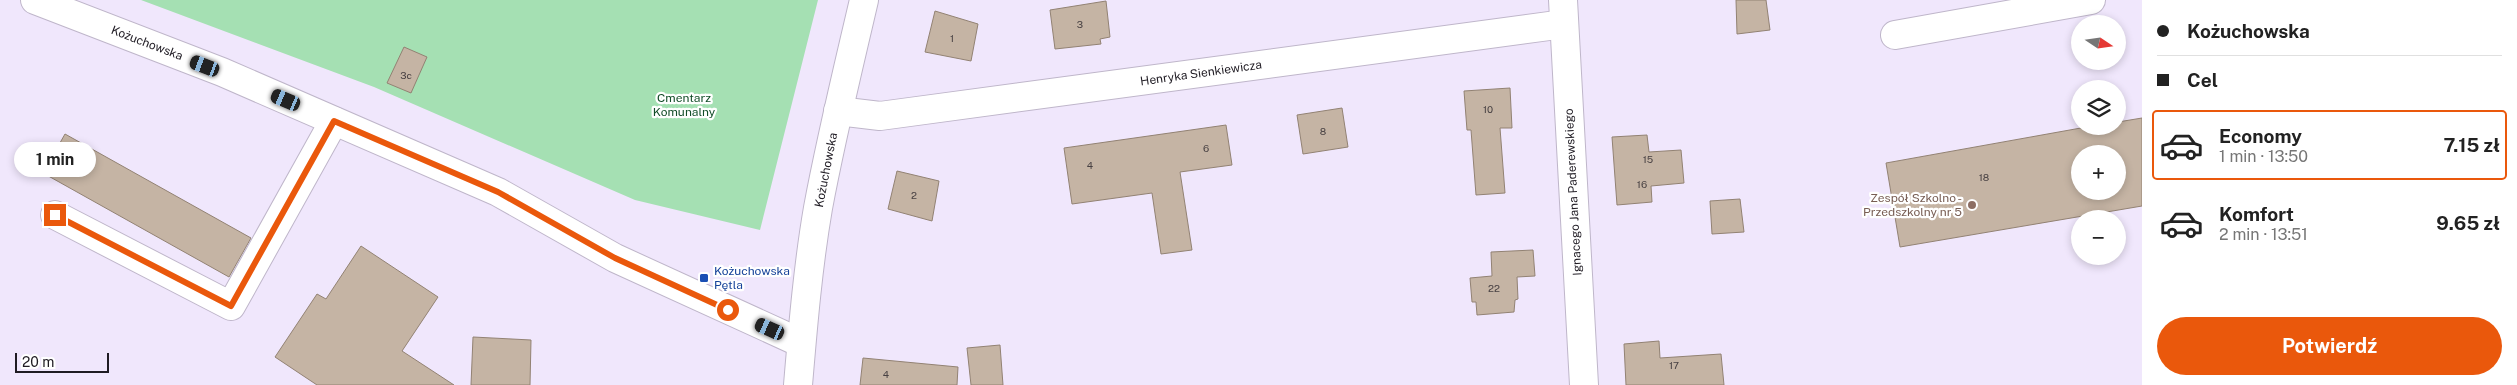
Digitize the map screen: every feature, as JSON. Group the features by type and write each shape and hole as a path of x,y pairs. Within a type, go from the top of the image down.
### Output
{"street":[{"name":"Kożuchowska","path":"35,0 222,72 498,192 615,258 801,343"},
{"name":"Kożuchowska","path":"798,385 801,343 818,208 864,0"},
{"path":"1895,35 2091,0"},
{"name":"Henryka Sienkiewicza","path":"838,111 880,116 1564,12"},
{"name":"Ignacego Jana Paderewskiego","path":"1564,12 1584,385"},
{"path":"55,215 231,306 334,121"}],"green space":[{"name":"Cmentarz Komunalny","path":"141,0 818,0 760,230 635,200 374,87"}],"building":[{"path":"1736,0 1766,0 1770,30 1737,34"},
{"path":"1106,1 1110,37 1100,39 1101,44 1055,49 1050,10"},
{"path":"935,11 978,24 971,61 925,52"},
{"path":"404,47 427,57 411,93 387,83"},
{"path":"1510,88 1512,128 1500,128 1505,193 1476,195 1471,130 1467,130 1464,91"},
{"path":"1342,108 1348,147 1303,154 1297,115"},
{"path":"2142,118 2142,206 2118,210 2071,210 2071,218 1900,247 1886,163 2071,130 2071,135 2126,135 2126,121"},
{"path":"1226,125 1232,165 1180,172 1192,250 1161,254 1152,193 1072,204 1064,148"},
{"path":"65,134 251,238 229,277 43,173"},
{"path":"1647,135 1649,152 1681,150 1684,183 1651,186 1652,202 1617,205 1612,137"},
{"path":"897,171 939,181 932,221 888,209"},
{"path":"1740,199 1744,232 1712,234 1710,201"},
{"path":"361,246 438,297 402,351 454,385 317,385 275,357 317,294 326,299"},
{"path":"1533,250 1535,276 1517,277 1518,299 1515,300 1514,312 1477,315 1476,302 1472,302 1470,278 1492,276 1491,252"},
{"path":"473,337 531,340 530,385 471,385"},
{"path":"1659,341 1660,358 1721,354 1724,385 1626,385 1624,344"},
{"path":"1000,345 1003,385 971,385 967,348"},
{"path":"863,358 958,367 957,385 860,385"}],"place":[{"name":"Zespół Szkolno - Przedszkolny nr 5","path":"1972,205"},
{"name":"Kożuchowska Pętla","path":"704,278"}],"route":[{"path":"55,215 231,306 334,121 498,192 615,258 728,310"}]}
